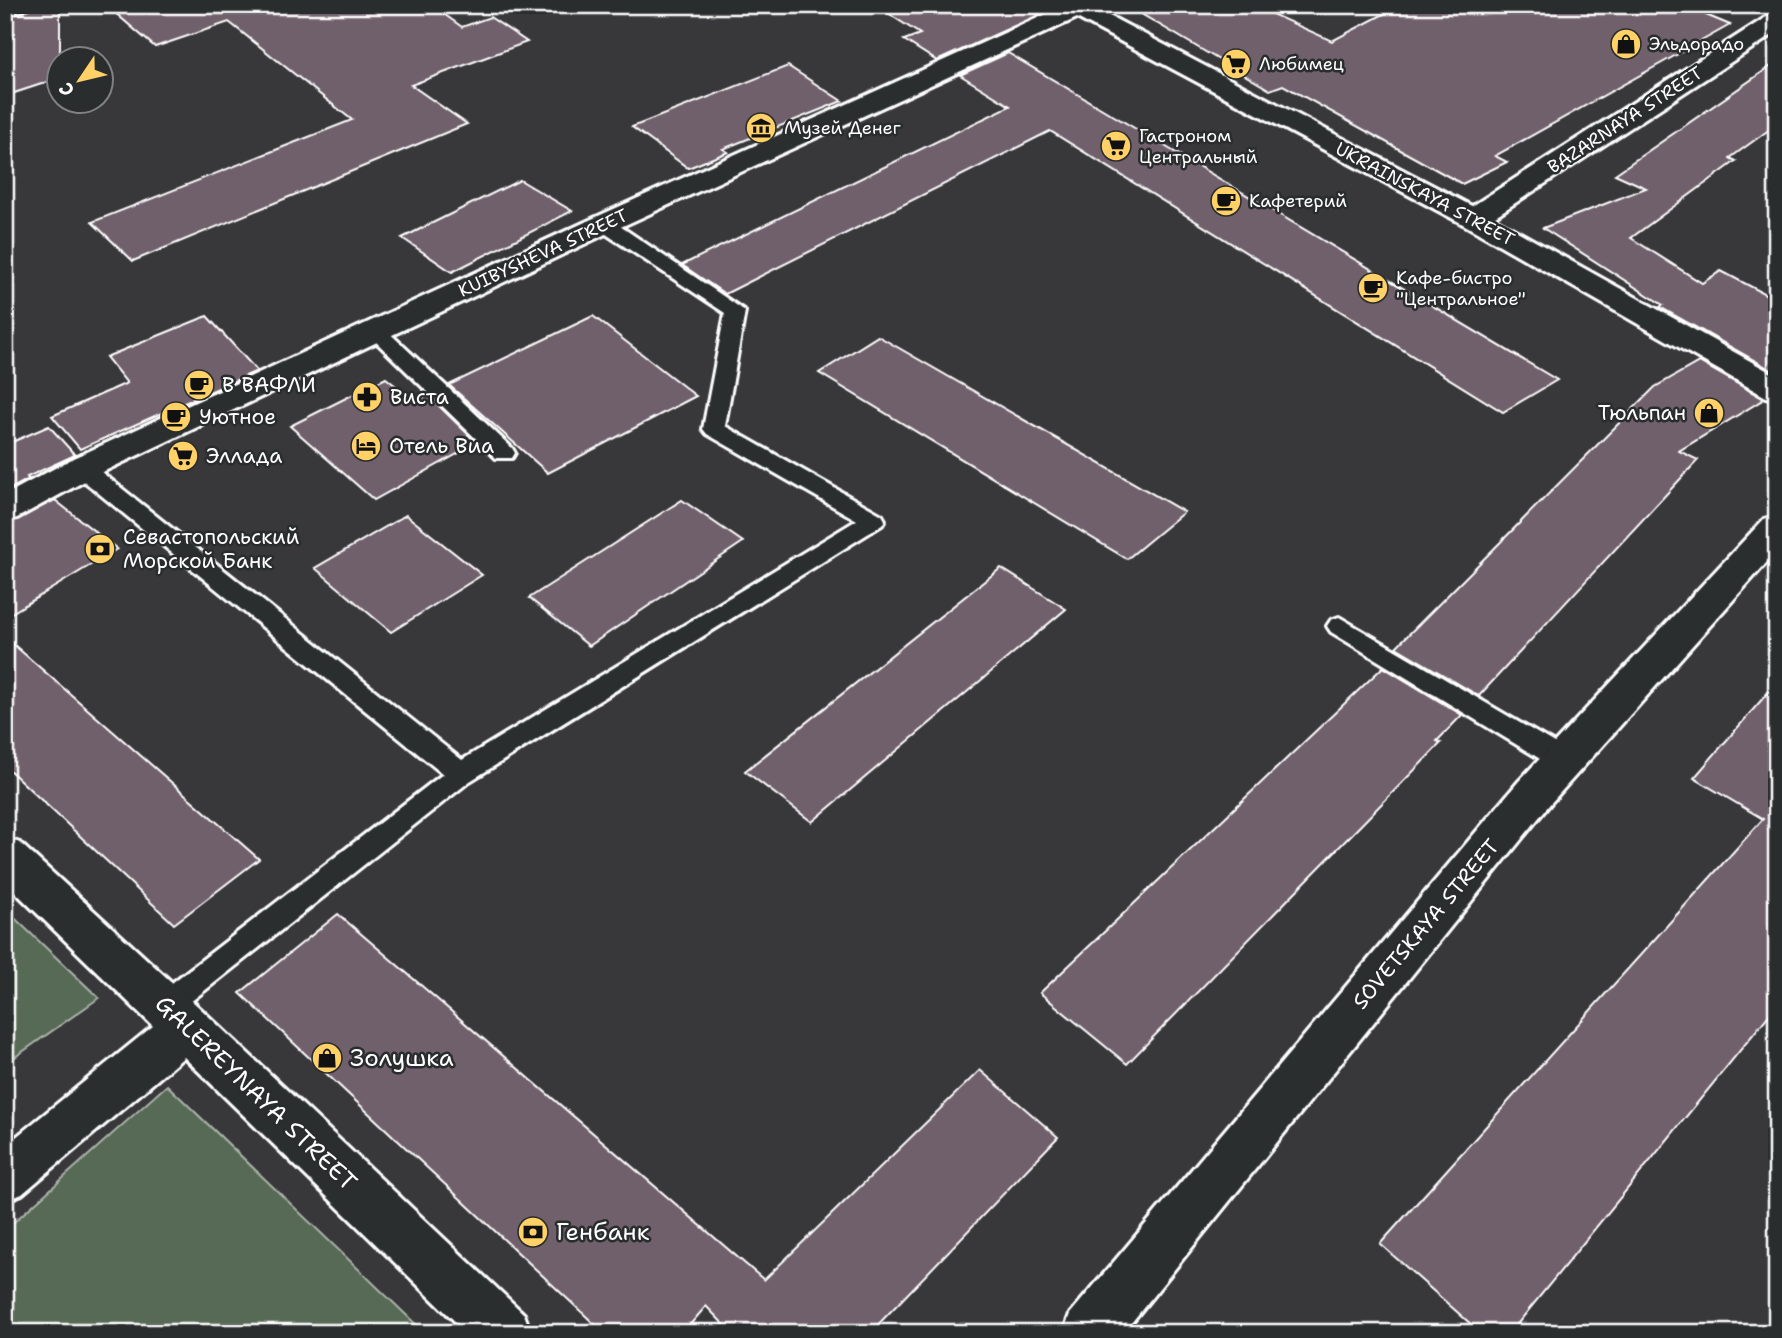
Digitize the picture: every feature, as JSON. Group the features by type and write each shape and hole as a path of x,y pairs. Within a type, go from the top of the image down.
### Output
{"main road":[{"path":"5,8 15,5"},
{"name":"UKRAINSKAYA STREET","path":"1078,7 1473,219 1777,390"},
{"name":"KUIBYSHEVA STREET","path":"5,510 82,468 604,224 1078,7"},
{"name":"BAZARNAYA STREET","path":"1473,219 1777,21"},
{"name":"SOVETSKAYA STREET","path":"1089,1333 1563,761 1777,528"},
{"name":"GALEREYNAYA STREET","path":"5,855 505,1333"},
{"path":"5,1177 176,1016"}],"lane":[{"path":"176,1016 461,774 874,520 714,429 735,312 604,224"},
{"path":"376,331 504,453"},
{"path":"82,468 461,774"},
{"path":"1339,626 1563,761"}],"green space":[{"path":"5,909 99,998 5,1064"},
{"path":"167,1085 425,1333 5,1333 5,1230"}],"building":[{"path":"40,5 60,5 60,46 46,46 46,83 5,96 5,17"},
{"path":"106,5 431,5 462,27 490,17 527,42 411,85 467,124 133,261 92,222 352,120 229,22 155,47"},
{"path":"875,5 1056,7 937,61 904,40 920,34"},
{"path":"1126,5 1252,5 1332,41 1401,5 1682,5 1730,25 1495,156 1507,162 1462,184 1283,85 1270,90"},
{"path":"1008,53 1557,380 1503,412 1050,131 725,294 682,265 1010,106 960,75"},
{"path":"1777,62 1777,124 1730,158 1736,161 1631,238 1702,283 1721,271 1777,300 1777,373 1660,307 1663,305 1543,228 1646,188 1615,174"},
{"path":"788,66 842,101 723,149 728,152 688,168 632,127"},
{"path":"520,180 572,211 452,272 402,238"},
{"path":"207,316 257,371 80,449 52,416 127,383 106,357"},
{"path":"593,316 696,396 548,473 449,385"},
{"path":"878,336 1184,512 1127,559 819,373"},
{"path":"1699,362 1764,399 1679,451 1698,460 1479,696 1396,647 1655,387"},
{"path":"386,378 415,401 428,395 477,443 374,500 290,426"},
{"path":"49,426 75,455 27,477 29,479 5,492 5,445"},
{"path":"55,500 117,549 5,617 5,524"},
{"path":"682,500 743,542 589,646 529,598"},
{"path":"406,515 482,575 391,632 315,568"},
{"path":"1001,568 1066,609 812,822 745,771"},
{"path":"5,637 259,859 174,924 5,766"},
{"path":"1383,667 1462,715 1437,741 1441,743 1127,1064 1040,993"},
{"path":"1777,682 1777,1005 1510,1333 1481,1333 1380,1244 1763,819 1694,778"},
{"path":"338,914 764,1280 980,1070 1058,1137 870,1333 732,1333 706,1306 683,1333 604,1333 240,993"}],"place":[{"name":"Эльдорадо","path":"1626,44"},
{"name":"Любимец","path":"1236,64"},
{"name":"Музей Денег","path":"761,128"},
{"name":"Гастроном Центральный","path":"1116,146"},
{"name":"Кафетерий","path":"1226,201"},
{"name":"Кафе‐бистро \"Центральное\"","path":"1373,288"},
{"name":"В ВАФЛИ","path":"199,385"},
{"name":"Виста","path":"367,397"},
{"name":"Тюльпан","path":"1709,413"},
{"name":"Уютное","path":"176,417"},
{"name":"Отель Виа","path":"366,446"},
{"name":"Эллада","path":"183,456"},
{"name":"Севастопольский Морской Банк","path":"100,549"},
{"name":"Золушка","path":"327,1058"},
{"name":"Генбанк","path":"533,1232"}]}
